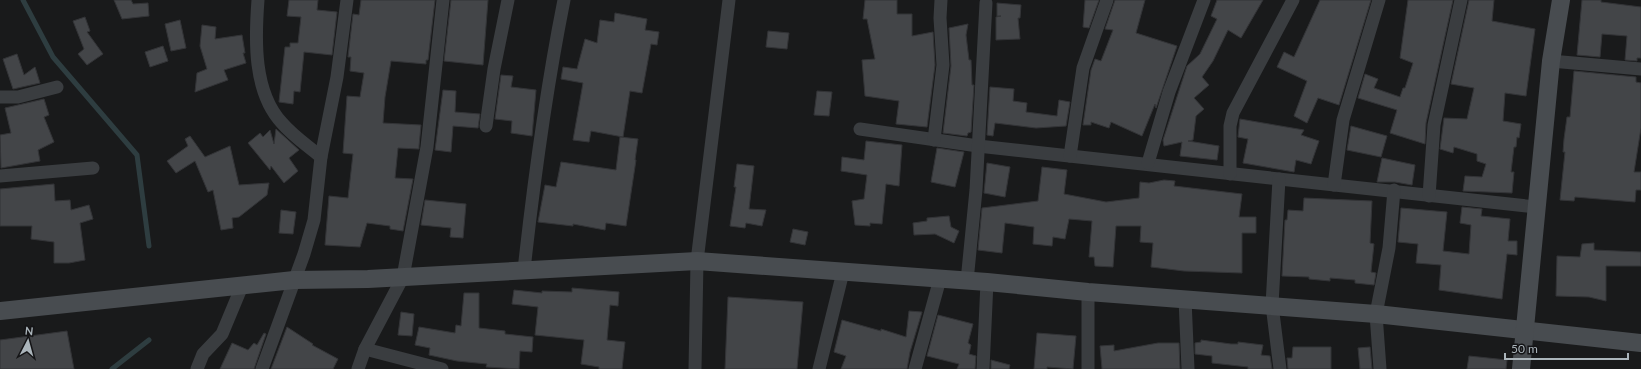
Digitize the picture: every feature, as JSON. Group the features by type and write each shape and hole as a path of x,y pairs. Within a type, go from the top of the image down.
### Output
{"street":[{"path":"258,0 255,36 256,50 263,87 271,107 282,124 321,157"},
{"path":"262,369 304,254 314,220 321,157 337,77 348,0"},
{"path":"358,369 365,349 403,277 427,146 443,0"},
{"path":"486,126 494,69 508,0"},
{"path":"524,270 534,182 550,68 564,0"},
{"path":"695,369 697,261 730,0"},
{"path":"934,140 943,65 940,18 941,0"},
{"path":"1070,156 1083,68 1107,0"},
{"path":"1148,163 1169,92 1204,0"},
{"path":"1230,174 1230,126 1232,113 1293,0"},
{"path":"1334,185 1343,120 1379,0"},
{"path":"1428,196 1434,125 1461,0"},
{"path":"1521,369 1551,61 1561,0"},
{"path":"967,281 978,146 986,3"},
{"path":"1551,61 1641,69"},
{"path":"0,97 18,97 57,87"},
{"path":"860,129 978,146 1127,163 1148,163 1230,174 1394,190 1428,196 1536,207"},
{"path":"0,176 93,168"},
{"path":"1279,179 1272,306 1280,369"},
{"path":"1380,369 1376,314 1389,248 1394,190"},
{"path":"0,311 294,280 403,277 697,261 987,282 1088,292 1376,314 1641,343"},
{"path":"819,369 843,272"},
{"path":"914,369 940,279"},
{"path":"983,369 987,282"},
{"path":"197,369 203,354 222,334 242,286"},
{"path":"1088,292 1088,369"},
{"path":"1185,299 1188,369"},
{"path":"365,349 442,369"}],"building":[{"path":"114,0 131,0 133,4 148,3 149,16 122,19"},
{"path":"289,0 318,0 317,10 337,12 332,55 304,52 300,92 294,91 293,104 279,102 285,47 290,47 290,43 298,43 301,17 287,16"},
{"path":"361,0 435,0 428,60 426,60 426,64 391,61 385,97 383,123 421,125 419,149 398,148 395,178 413,179 403,231 390,229 390,226 367,223 360,247 325,245 329,196 348,198 353,154 343,153 347,96 360,97 364,73 350,71 351,57 348,57 353,14 359,15"},
{"path":"451,0 488,0 483,65 444,61"},
{"path":"865,0 897,0 897,14 912,14 912,36 933,32 935,65 927,127 896,124 899,101 865,96 862,60 875,59 867,19 863,19"},
{"path":"1085,0 1099,0 1089,28 1083,27"},
{"path":"1115,0 1145,0 1136,33 1177,46 1156,108 1155,104 1142,136 1111,122 1109,128 1091,122 1091,125 1083,125 1091,70 1095,59 1101,61 1113,30 1105,29"},
{"path":"1217,0 1263,0 1241,38 1228,30 1213,61 1202,77 1209,85 1194,98 1204,109 1196,116 1193,140 1188,141 1219,146 1217,160 1180,156 1182,142 1164,146 1163,140 1187,66 1200,54 1217,19 1211,16"},
{"path":"1320,0 1371,0 1339,105 1318,98 1307,123 1294,116 1307,81 1277,67 1284,52 1294,57"},
{"path":"1408,0 1453,0 1426,123 1425,144 1390,133 1397,110 1358,98 1365,74 1378,79 1374,88 1400,97 1403,88 1405,88 1413,63 1400,58"},
{"path":"1469,0 1494,0 1492,21 1535,29 1526,96 1505,93 1503,121 1521,124 1519,138 1517,137 1516,147 1514,147 1511,172 1514,172 1512,193 1463,191 1465,176 1482,177 1486,164 1477,161 1477,154 1454,147 1453,153 1440,149 1444,118 1467,119 1474,88 1451,84"},
{"path":"1582,0 1601,0 1601,2 1641,7 1641,58 1637,58 1637,61 1625,60 1627,36 1602,34 1600,57 1577,55"},
{"path":"997,3 1021,5 1020,18 1018,18 1020,39 996,40 996,17 1001,16 997,16"},
{"path":"615,13 647,19 645,30 659,32 657,45 651,44 642,93 630,91 623,137 591,131 589,142 573,140 583,83 561,79 563,67 577,69 585,39 597,43 600,20 614,22"},
{"path":"85,17 90,31 87,32 103,54 87,65 78,54 84,49 73,21"},
{"path":"180,20 186,48 171,51 165,24"},
{"path":"968,24 966,35 969,60 971,60 972,85 974,85 971,132 968,133 967,136 943,133 951,66 949,28"},
{"path":"202,25 216,27 215,39 242,35 245,53 243,53 246,63 224,70 228,80 195,92 197,73 207,69 200,46"},
{"path":"768,31 789,33 787,49 766,47"},
{"path":"163,46 168,61 150,67 145,52"},
{"path":"17,54 24,75 35,67 40,83 13,89 3,59"},
{"path":"1574,71 1636,77 1636,82 1641,83 1641,128 1634,172 1641,172 1641,190 1636,190 1635,202 1575,197 1574,201 1560,200 1565,152 1563,152 1564,139 1567,117 1570,117"},
{"path":"501,75 513,76 511,87 536,90 532,136 511,133 512,121 495,119"},
{"path":"990,87 1014,89 1013,101 1027,103 1026,112 1057,116 1059,100 1070,102 1066,126 1036,128 995,123 993,136 987,135"},
{"path":"443,90 456,91 455,112 480,114 478,128 453,126 451,152 435,150"},
{"path":"817,91 832,92 829,116 814,115"},
{"path":"44,99 49,115 44,117 54,142 38,150 40,161 1,168 0,135 11,133 5,108"},
{"path":"1240,119 1304,130 1301,135 1319,141 1311,164 1296,160 1294,172 1243,163 1248,139 1238,137"},
{"path":"1351,126 1387,136 1381,157 1347,150"},
{"path":"276,129 299,150 289,158 298,171 284,183 271,166 270,170 248,143 260,133 263,137 270,130 274,144"},
{"path":"190,136 205,157 230,146 239,185 269,183 267,195 239,217 232,218 233,228 221,230 213,190 208,192 195,161 176,173 167,161 188,146 185,139"},
{"path":"620,137 638,139 626,226 606,223 605,230 573,224 573,226 538,222 545,185 556,187 561,162 616,170"},
{"path":"866,141 902,145 899,186 886,184 882,224 870,223 870,226 855,225 852,201 864,199 867,175 841,171 842,157 864,160"},
{"path":"937,148 964,152 955,187 931,182"},
{"path":"1382,158 1415,165 1412,185 1395,182 1377,182"},
{"path":"987,163 1010,167 1005,197 984,193"},
{"path":"737,164 754,166 749,209 766,210 762,226 746,223 745,228 730,226 736,187 734,187"},
{"path":"1042,167 1067,170 1064,194 1106,202 1139,198 1140,182 1149,183 1164,180 1175,181 1174,186 1242,194 1239,217 1256,217 1256,233 1242,233 1242,273 1184,271 1151,267 1153,243 1140,242 1141,226 1116,226 1113,267 1095,266 1094,257 1089,257 1092,221 1069,219 1065,239 1053,237 1052,246 1033,244 1034,227 1005,223 1002,253 978,250 982,208 1038,201"},
{"path":"54,184 55,201 70,200 71,210 89,205 93,219 80,223 85,260 69,263 54,263 54,242 31,239 32,226 0,226 0,189"},
{"path":"1304,198 1372,201 1370,243 1374,244 1371,272 1376,273 1374,285 1355,283 1355,280 1330,278 1330,281 1309,279 1309,277 1282,276 1285,220 1287,220 1288,210 1303,211"},
{"path":"425,200 466,204 463,238 450,237 451,228 421,225"},
{"path":"1462,207 1482,209 1481,216 1510,219 1508,241 1517,241 1517,255 1507,254 1502,299 1439,290 1441,265 1416,263 1418,244 1398,242 1401,208 1447,212 1443,251 1469,254 1471,225 1460,223"},
{"path":"281,210 296,212 293,234 279,233"},
{"path":"949,216 951,227 959,231 954,243 935,234 914,235 913,223 927,221 927,218"},
{"path":"793,229 808,232 805,245 790,242"},
{"path":"1594,243 1594,250 1641,252 1641,266 1606,266 1606,301 1589,297 1556,296 1557,256 1580,257 1582,244"},
{"path":"572,288 619,292 618,306 610,305 607,340 625,342 622,369 599,369 599,367 581,364 584,340 535,335 538,307 512,304 514,290 542,293 542,291 572,292"},
{"path":"464,293 479,293 479,328 505,331 505,334 533,337 532,352 520,351 519,369 486,367 487,364 457,361 429,355 430,348 415,345 419,327 455,333 456,325 461,326"},
{"path":"728,297 803,302 797,369 725,369"},
{"path":"909,311 922,312 910,352 907,369 841,369 846,356 834,352 842,320 881,331 881,329 906,337"},
{"path":"401,312 414,314 412,336 398,335"},
{"path":"938,315 973,324 968,343 971,345 969,354 976,356 975,369 957,369 959,364 927,356"},
{"path":"287,327 313,344 312,345 338,359 333,369 271,369"},
{"path":"67,331 74,369 0,369 0,340"},
{"path":"264,333 266,334 254,369 220,369 232,343 248,350 254,343 257,345"},
{"path":"1037,333 1076,336 1073,369 1047,367 1047,369 1034,369"},
{"path":"1201,340 1231,344 1238,344 1238,342 1263,345 1261,355 1270,356 1272,369 1248,369 1248,367 1212,363 1212,356 1195,354 1195,343 1201,342"},
{"path":"1158,343 1179,343 1180,369 1102,369 1100,346 1114,345 1114,351"},
{"path":"1293,347 1331,347 1331,369 1288,369 1287,358 1292,358"},
{"path":"1370,347 1372,369 1360,369 1358,348"},
{"path":"1469,356 1507,360 1506,369 1467,369"},
{"path":"991,360 1010,365 1009,369 991,369"}],"waterway":[{"path":"23,0 53,57 137,155 149,246"},
{"path":"112,369 149,340"}]}
